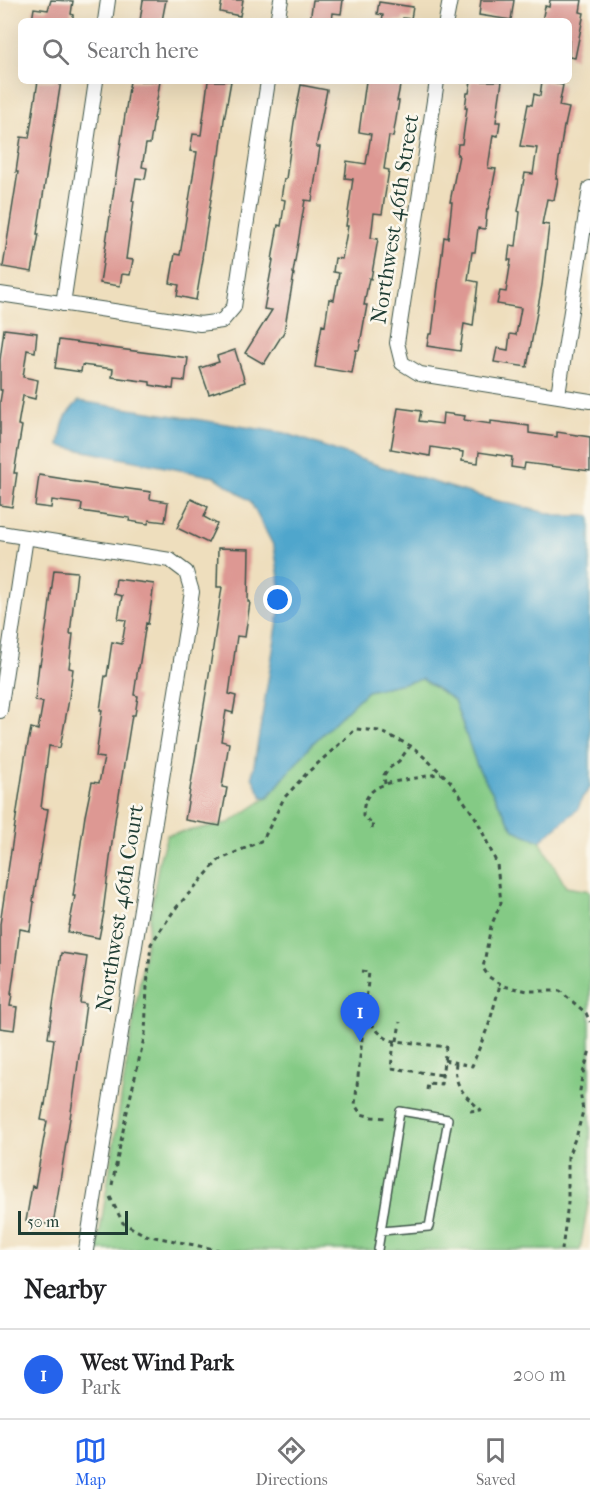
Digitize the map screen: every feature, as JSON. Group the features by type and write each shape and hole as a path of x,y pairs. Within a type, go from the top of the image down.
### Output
{"street":[{"path":"105,18 108,0"},
{"path":"278,18 281,0"},
{"path":"447,18 450,0"},
{"path":"63,304 96,84"},
{"path":"0,294 200,324 222,321 234,307 268,84"},
{"name":"Northwest 46th Street","path":"437,84 397,343 402,363 420,374 558,395"},
{"path":"590,188 584,262 558,395 590,401"},
{"path":"0,533 26,537 0,711"},
{"name":"Northwest 46th Court","path":"26,537 170,560 186,572 192,592 86,1250"}],"lane":[{"path":"378,1250 381,1231 400,1111 448,1119 429,1227 381,1231"}],"path":[{"path":"219,1250 145,1235 123,1223 110,1197 145,1034 152,944 176,909 219,860 263,840 284,798 307,773 356,729 380,731 410,746 450,781 477,820 497,864 501,903 491,926 483,968 489,977 503,986 528,991 560,992 586,1013 590,1022"},
{"path":"385,784 384,775 399,761 410,746"},
{"path":"372,829 373,822 363,816 366,799 374,790 385,784 441,773"},
{"path":"362,971 369,972 355,1105 362,1114 387,1118"},
{"path":"444,1060 472,1066 489,1024 500,984"},
{"path":"364,1015 384,1037 395,1041 446,1047 441,1084 428,1083 427,1090"},
{"path":"400,1022 391,1068 442,1075"},
{"path":"562,1250 568,1203 568,1156 583,1111 580,1091 590,1050"},
{"path":"456,1063 454,1075 464,1095 481,1110 470,1112"}],"green space":[{"path":"422,679 454,700 477,766 514,830 540,841 566,887 590,891 590,1192 580,1250 97,1250 159,861 167,835 229,823 268,797 312,744 367,691"}],"water":[{"path":"79,401 285,433 380,466 486,498 560,516 590,516 590,788 582,798 578,809 540,841 514,830 477,766 454,700 422,679 367,691 312,744 268,797 262,797 252,777 282,596 274,547 250,501 215,477 59,446 64,421"}],"building":[{"path":"51,0 73,1 71,14 73,18 32,18 34,8 48,10"},
{"path":"143,0 166,0 163,18 140,18"},
{"path":"222,0 243,0 240,16 220,12"},
{"path":"313,0 343,0 341,14 333,13 332,18 310,18"},
{"path":"481,0 514,0 511,18 479,15"},
{"path":"550,0 582,0 580,12 584,13 575,58 572,58 572,18 543,18 545,6 549,7"},
{"path":"379,2 413,7 411,18 382,18 383,15 377,14"},
{"path":"38,84 61,84 32,272 3,267 18,172 16,172 21,137 29,138"},
{"path":"130,84 160,84 150,144 146,144 142,167 147,168 145,179 136,178 132,201 134,201 126,259 133,260 130,275 122,274 120,286 100,283"},
{"path":"208,84 230,84 196,300 177,296 179,285 170,283 175,254 180,255 197,152 190,151 193,134 201,135"},
{"path":"366,84 400,84 393,137 389,136 384,169 389,170 382,214 374,213 371,238 378,239 364,305 367,305 359,350 356,350 352,373 315,367 322,325 325,326 329,299 334,300 339,273 333,272 335,258 342,259 348,226 346,226 353,179 345,178 347,161 366,164 371,134 359,132"},
{"path":"470,84 502,84 496,122 500,122 498,136 493,135 488,168 496,169 485,229 478,228 468,280 478,282 473,326 464,324 460,351 427,346 429,334 432,334 444,237 448,238 452,202 450,202 459,155 457,155 458,144 462,144 467,93 469,93"},
{"path":"542,84 563,85 559,106 569,108 564,126 554,200 547,199 542,224 549,225 542,285 527,367 494,362 497,348 508,350 510,334 516,335 521,308 497,304 500,291 506,292 511,260 508,260 510,245 516,246 520,212 518,211 525,173 533,174 537,148 520,146 528,104 532,105 534,94 540,96"},
{"path":"301,85 327,90 316,147 320,147 312,201 305,200 284,332 264,364 245,353 272,310 264,309 278,225 281,226 285,200 281,199"},
{"path":"4,329 37,333 35,352 27,350 23,377 38,380 35,399 23,396 18,425 22,426 14,473 17,473 12,507 0,505 2,390 0,390 0,360"},
{"path":"59,340 188,358 185,381 174,380 173,389 150,385 150,382 112,377 113,369 82,365 81,372 55,368"},
{"path":"235,350 245,382 209,394 200,368 219,362 217,356"},
{"path":"398,408 421,411 419,421 442,424 443,413 465,416 464,420 529,426 529,433 557,437 557,432 590,437 590,471 525,463 524,469 511,467 512,457 479,452 478,463 462,461 463,452 431,447 430,456 391,449"},
{"path":"39,475 151,492 150,499 168,502 165,522 149,520 148,524 129,521 130,518 81,511 82,504 52,500 51,508 35,506"},
{"path":"191,499 208,507 204,517 217,524 208,543 177,528"},
{"path":"218,548 249,549 248,602 250,602 245,637 237,636 229,694 236,696 233,713 226,711 221,741 229,743 222,787 227,788 220,826 185,820 222,587 217,587"},
{"path":"54,570 77,572 70,634 73,634 69,668 73,669 60,748 49,746 41,808 48,809 30,931 20,929 11,994 10,1006 17,1007 14,1030 0,1028 0,924 25,758 31,728 38,730 43,702 35,701"},
{"path":"116,579 154,584 138,668 134,695 138,696 135,715 132,715 115,820 99,938 68,932 92,782 99,783 104,758 96,757 105,676 107,676 112,642 122,644 126,620 118,619 122,596 114,594"},
{"path":"61,953 87,957 80,1003 86,1004 53,1225 26,1221 32,1186 35,1187 47,1121 41,1120 54,1039 48,1038"}],"place":[{"name":"West Wind Park","path":"360,1042"}]}
